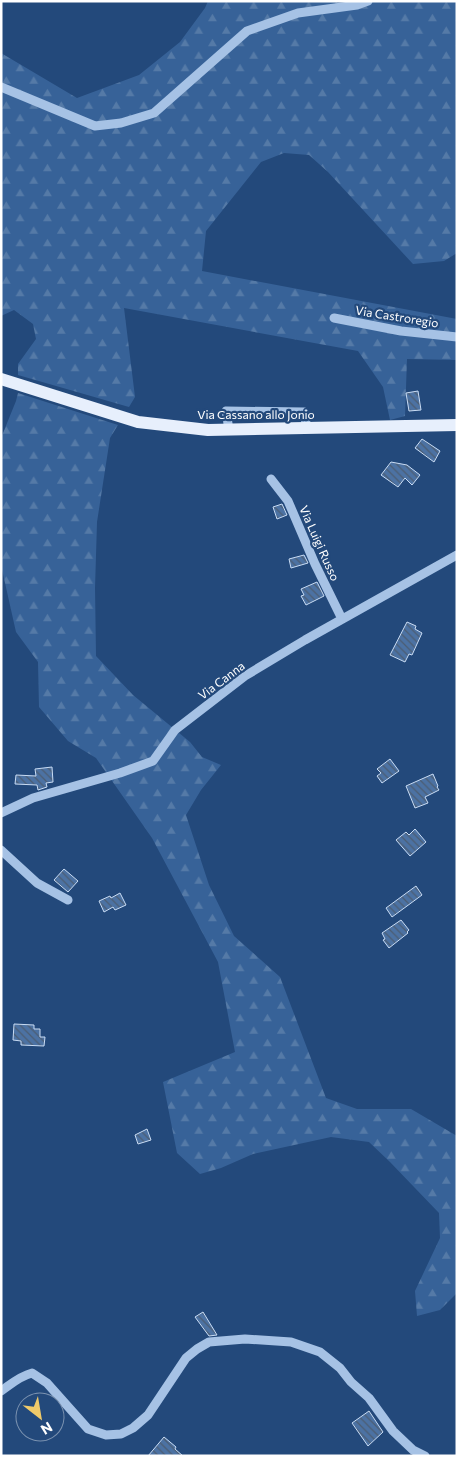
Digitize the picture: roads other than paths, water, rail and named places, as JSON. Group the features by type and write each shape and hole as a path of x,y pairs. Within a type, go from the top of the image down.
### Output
{"main road":[{"name":"Via Cassano allo Jonio","path":"1,379 138,422 208,430 457,425"}],"street":[{"path":"1,87 95,126 121,123 154,113 246,31 298,13 357,5 368,1"},
{"name":"Via Castroregio","path":"334,318 401,332 457,337"},
{"path":"229,430 226,411 304,412 307,428"},
{"name":"Via Luigi Russo","path":"272,479 288,502 342,620"},
{"name":"Via Canna","path":"1,813 33,798 120,773 153,761 175,730 245,676 305,640 457,555"},
{"path":"1,850 37,883 68,900"},
{"path":"1,1391 18,1379 32,1373 47,1383 88,1429 106,1435 120,1434 133,1428 148,1415 186,1358 209,1342 245,1339 292,1342 320,1352 340,1368 351,1382 369,1398 393,1431 414,1450 425,1456"}]}
